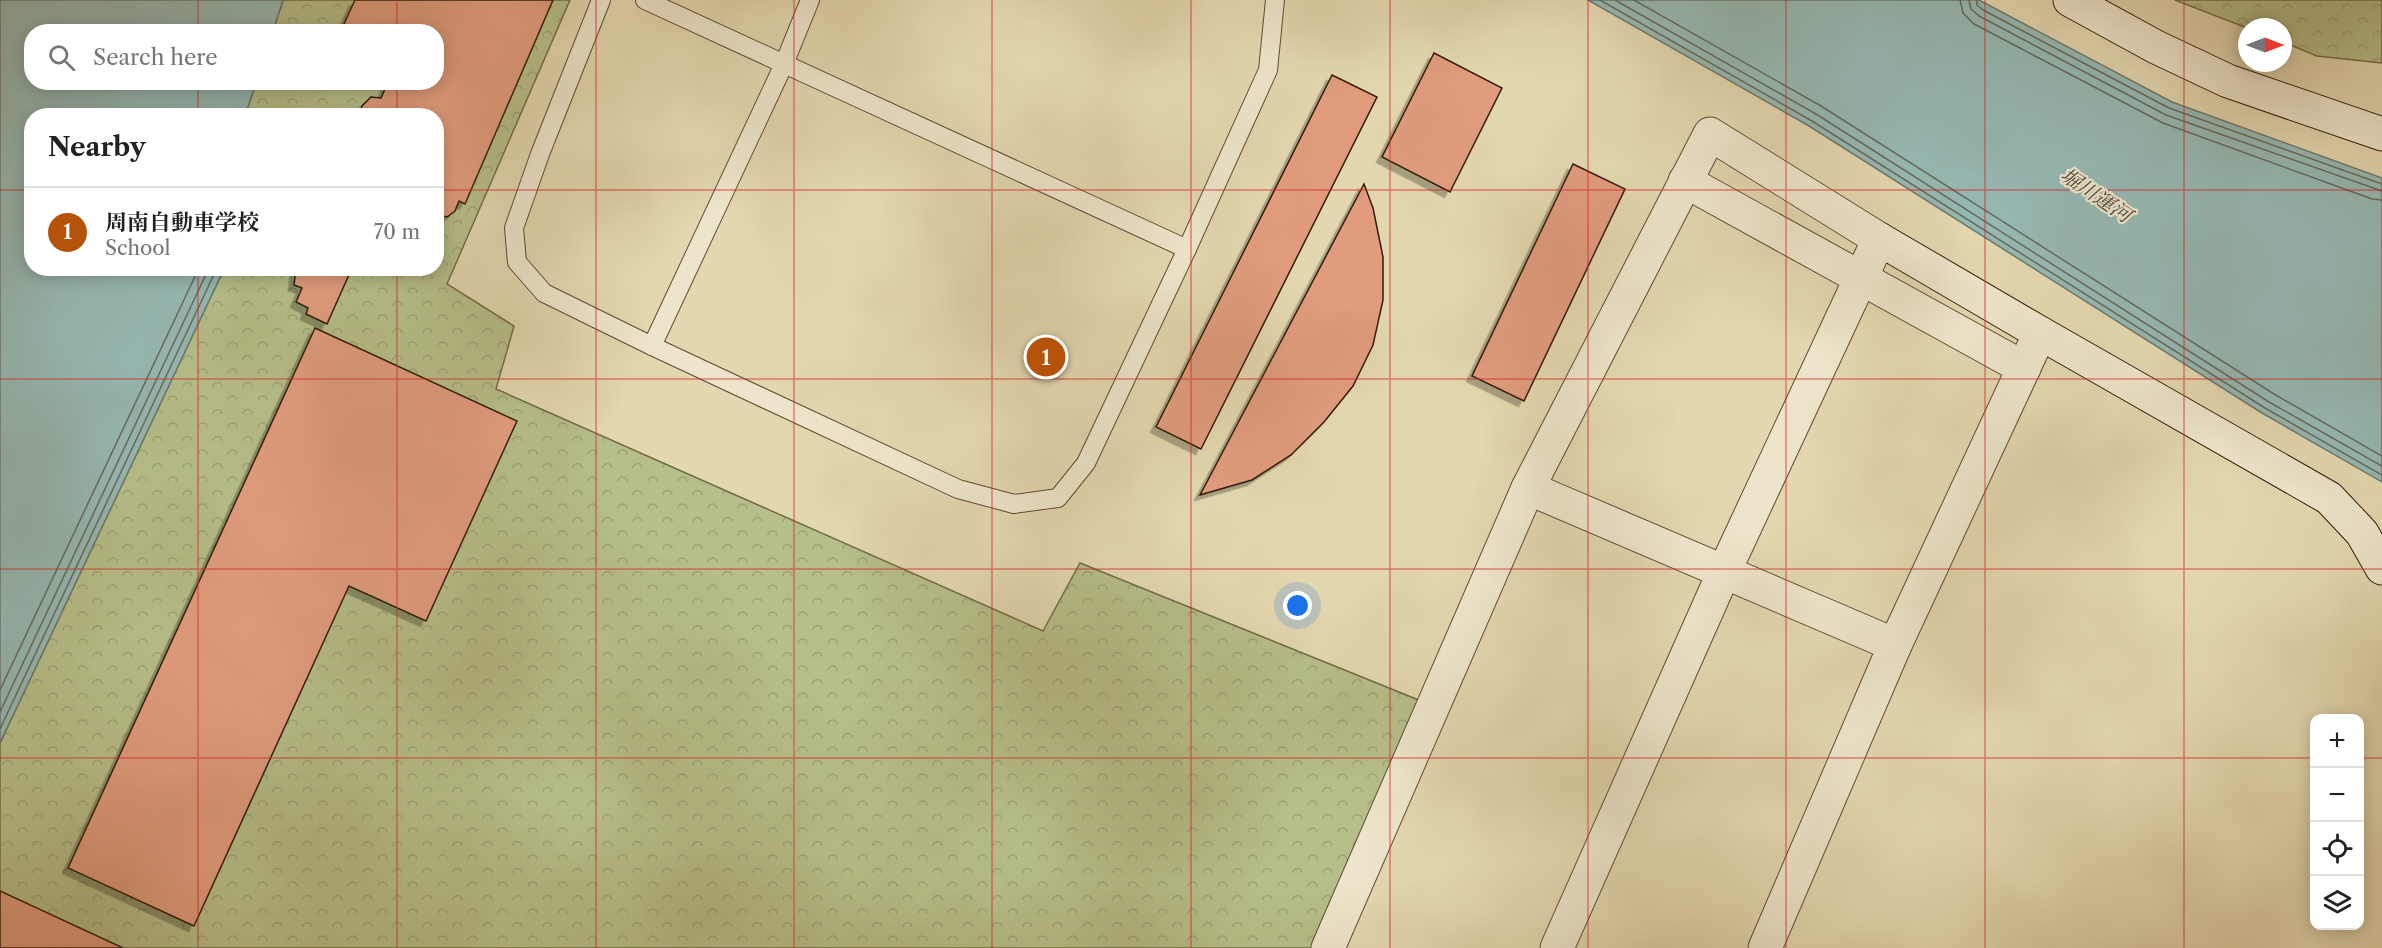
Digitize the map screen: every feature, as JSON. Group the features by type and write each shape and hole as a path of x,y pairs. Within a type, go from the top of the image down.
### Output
{"street":[{"path":"2070,0 2156,47 2228,81 2382,134"},
{"path":"1328,948 1528,488 1710,134 2040,333 2329,498 2362,533 2382,568"},
{"path":"1685,181 1861,276 2024,368"},
{"path":"1557,948 1724,572 1879,238"},
{"path":"1765,948 1895,645 2040,333"},
{"path":"1528,488 1895,645"}],"lane":[{"path":"602,0 540,154 514,228 517,262 544,293 652,346 958,489 1014,504 1058,498 1086,463 1268,70 1275,0"},
{"path":"645,0 1186,249"},
{"path":"652,346 784,64 810,0"}],"green space":[{"path":"283,0 570,0 447,284 514,326 496,389 1043,631 1080,563 1431,705 1327,948 0,948 0,743 221,276 444,276 444,108 248,108 254,90 444,90 444,24 275,24"},
{"path":"2175,0 2382,0 2382,63 2317,56 2292,46 2292,18 2238,18 2238,24"}],"water":[{"path":"0,0 283,0 275,24 24,24 24,90 254,90 248,108 24,108 24,276 221,276 0,743"},
{"name":"堀川運河","path":"1588,0 1979,0 2172,102 2382,178 2382,482 2262,413 1809,126"}],"building":[{"path":"355,0 553,0 465,204 459,201 455,211 447,217 444,216 444,108 361,108 371,97 381,98 384,90 444,90 444,24 344,24"},
{"path":"1434,53 1502,88 1450,192 1382,157"},
{"path":"1332,75 1377,97 1201,449 1156,427"},
{"path":"1573,164 1625,189 1524,401 1472,376"},
{"path":"1364,184 1373,208 1383,257 1383,300 1373,345 1353,386 1324,422 1291,455 1252,480 1200,495"},
{"path":"295,276 348,276 327,324 306,314 308,308 296,302 302,288 294,285"},
{"path":"315,328 517,421 426,621 349,586 194,926 68,868"},
{"path":"0,891 123,948 0,948"}],"place":[{"name":"周南自動車学校","path":"1046,357"}]}
